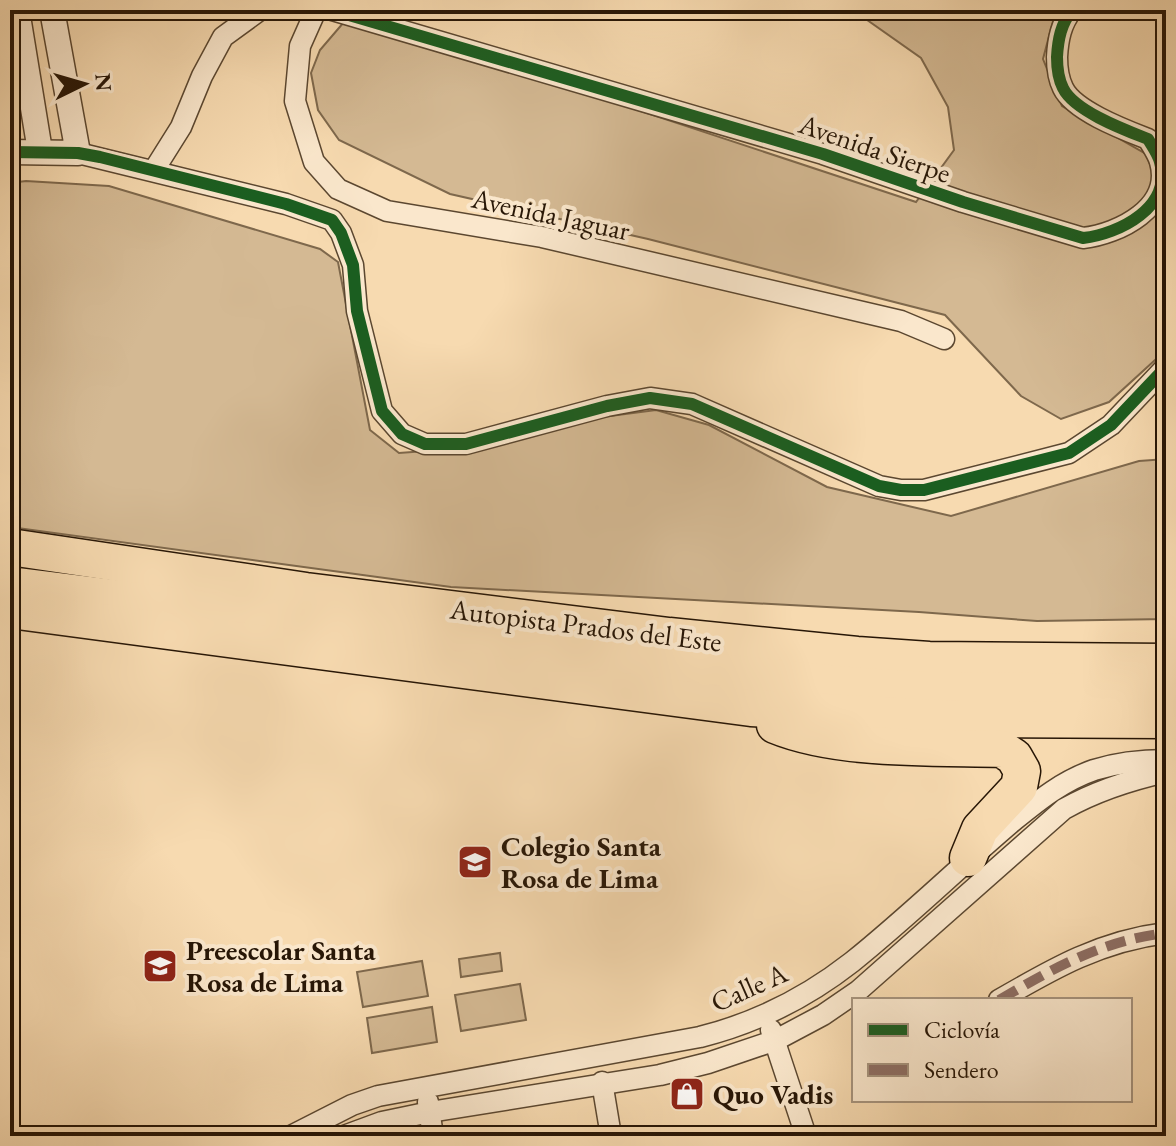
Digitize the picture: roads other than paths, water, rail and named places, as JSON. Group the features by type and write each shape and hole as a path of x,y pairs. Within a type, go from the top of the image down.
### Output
{"highway":[{"name":"Autopista Prados del Este","path":"10,547 306,591 859,686 930,690 1166,692"},
{"name":"Autopista Prados del Este","path":"10,585 668,651 857,655 929,660 1166,662"},
{"path":"10,610 751,708 959,719 1166,720"},
{"path":"751,708 775,725 799,734 887,744 1002,749 1009,752 1022,771 1019,787 980,829 968,858"}],"street":[{"path":"17,10 40,151"},
{"path":"52,10 78,153"},
{"path":"154,170 181,127 202,76 223,37 260,10"},
{"name":"Avenida Jaguar","path":"316,10 300,46 295,101 314,162 338,189 387,211 542,237 901,321 944,339"},
{"name":"Avenida Sierpe","path":"332,10 823,154 963,202 1083,238 1103,236 1120,229 1154,204 1161,163 1157,138 1123,129 1073,102 1062,87 1057,65 1058,40 1072,10"},
{"path":"10,152 78,153 286,204 332,220 341,233 353,265 357,311 382,411 402,434 425,444 466,444 607,406 650,398 692,404 879,486 924,490 1069,453 1111,425 1166,367"},
{"name":"Calle A","path":"291,1136 352,1105 426,1086 700,1037 738,1027 785,1007 851,963 1033,804 1073,779 1115,765 1166,760"},
{"name":"Calle A","path":"344,1136 382,1122 430,1112 660,1075 776,1040 823,1015 858,991 1064,809 1122,783 1166,772"},
{"path":"1002,998 1067,961 1133,938 1166,933"},
{"path":"764,1016 776,1040 806,1136"},
{"path":"602,1082 611,1136"},
{"path":"426,1086 433,1136"}],"place":[{"name":"Colegio Santa Rosa de Lima","path":"475,862"},
{"name":"Preescolar Santa Rosa de Lima","path":"160,966"},
{"name":"Quo Vadis","path":"687,1094"}]}
